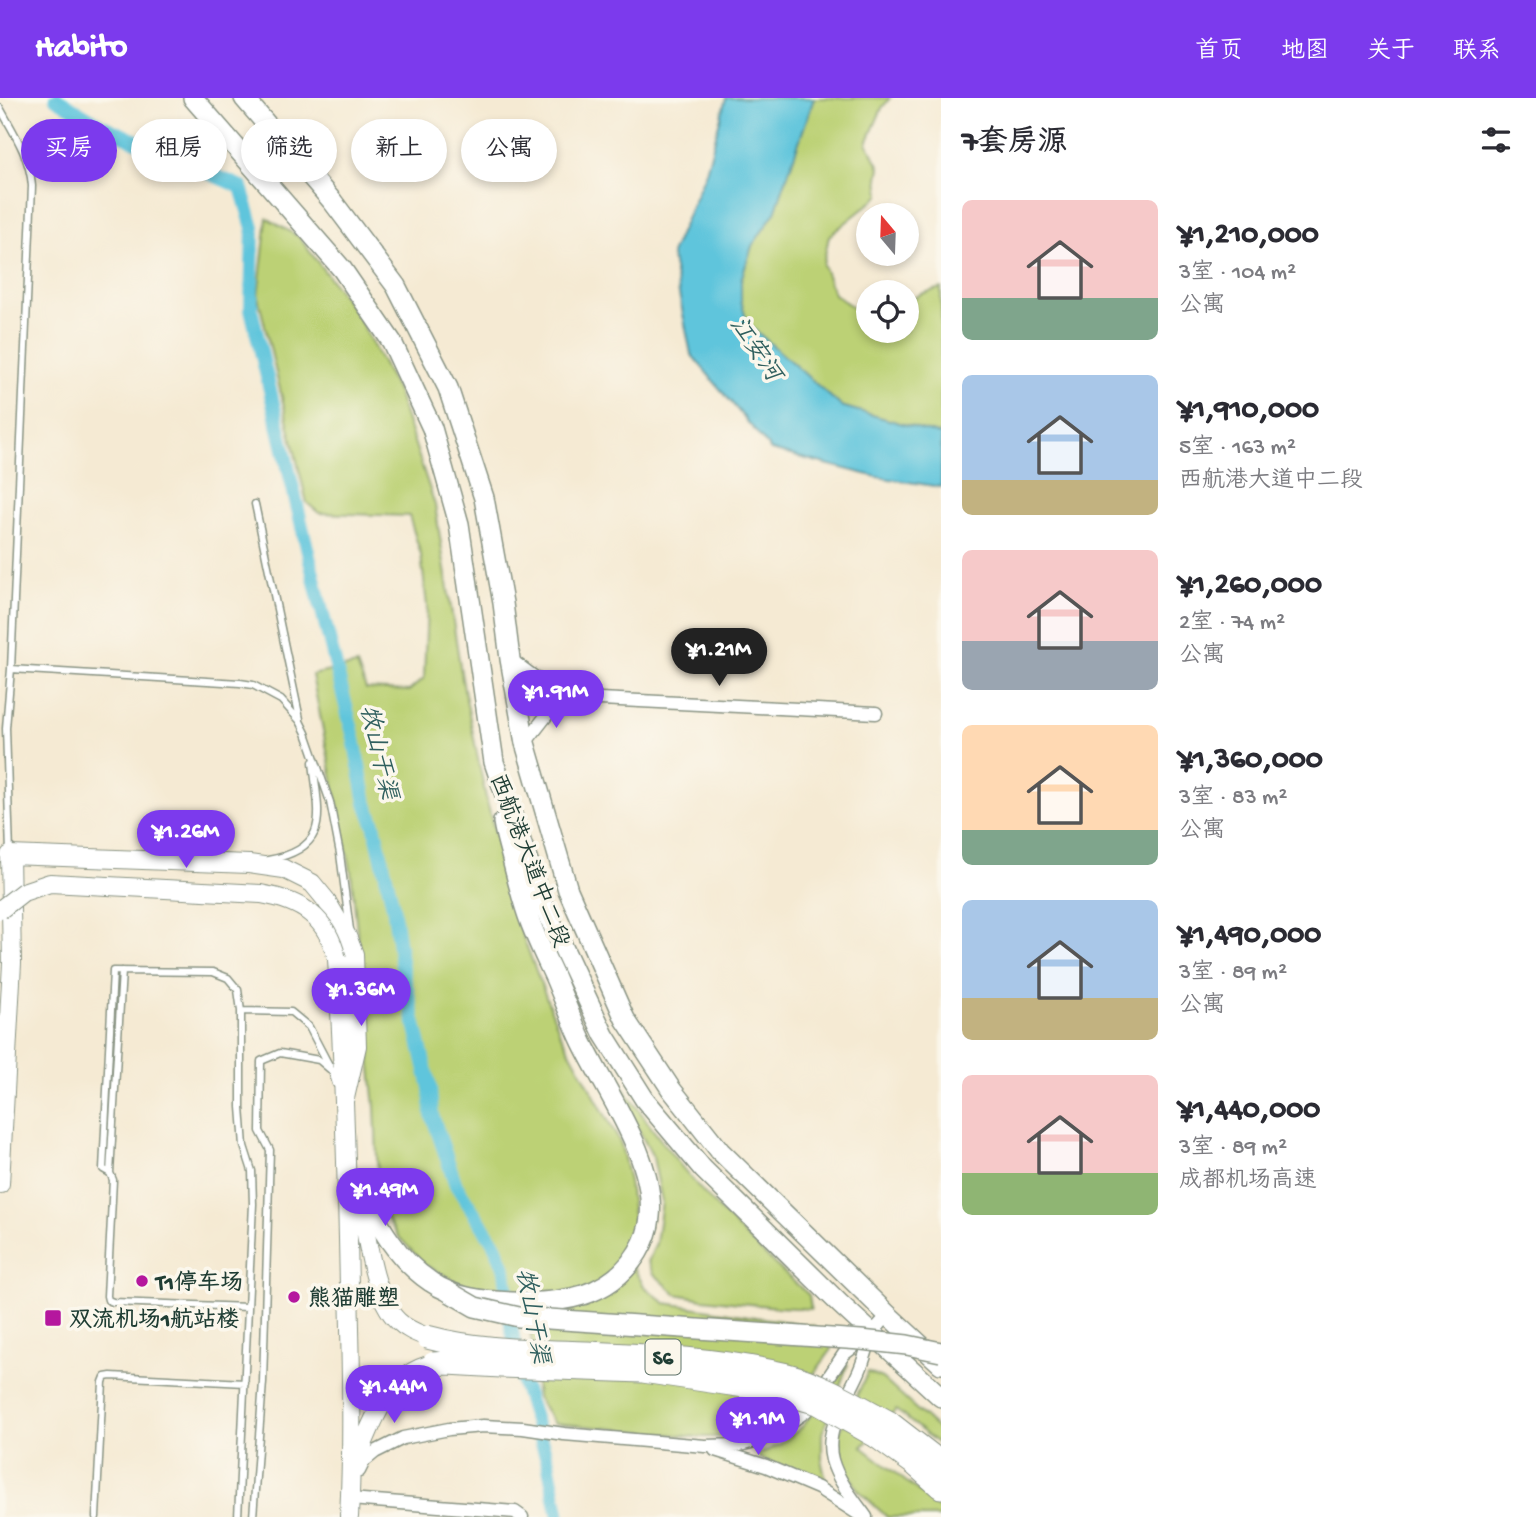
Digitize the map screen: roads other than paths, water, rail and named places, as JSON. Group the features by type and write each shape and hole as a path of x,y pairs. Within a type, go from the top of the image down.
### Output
{"highway":[{"name":"S6","path":"427,1337 517,1350 645,1355 719,1362 788,1376 815,1384 888,1422 941,1463"},
{"name":"S6","path":"433,1364 643,1371 772,1390 818,1403 876,1436 941,1487"}],"main road":[{"name":"西航港大道中二段","path":"193,98 342,269 392,342 432,428 459,524 494,762 541,900 604,1035 645,1100 703,1168 839,1304 941,1397"},
{"name":"西航港大道中二段","path":"243,98 333,202 396,286 448,388 484,498 525,743 568,890 625,1019 671,1089 720,1150 941,1364"},
{"path":"449,1292 502,1302 553,1302 598,1290 618,1277 631,1263 644,1242 650,1217 649,1184 633,1138 581,1041 526,911 504,829 494,762"},
{"path":"0,1184 12,963 10,855 250,864 284,869 312,883 337,917 345,957 350,1494"},
{"path":"0,910 23,892 50,883 261,894 283,898 311,914 324,926 345,957"},
{"path":"345,1110 377,1284 397,1320 427,1337"},
{"path":"358,1186 379,1225 401,1256 425,1277 475,1307 519,1317 862,1340 941,1352"},
{"path":"350,1494 374,1420 387,1396 408,1375 433,1364"}],"street":[{"path":"510,659 561,697 876,713"},
{"path":"525,743 561,697"},
{"path":"522,1517 515,1513 350,1494 364,1461 375,1452 403,1438 449,1429 483,1426 523,1428 705,1446 740,1445 762,1439 806,1411 844,1354 872,1333 888,1315"},
{"path":"864,1517 838,1475 832,1459 831,1443 832,1428 860,1368 872,1333"},
{"path":"705,1446 766,1466 818,1488 864,1517"}],"lane":[{"path":"0,108 28,161 33,186 6,728 10,855"},
{"path":"255,505 300,720 330,802 340,854 345,957"},
{"path":"11,669 253,685 274,696 300,720"},
{"path":"250,864 297,852 306,846 315,834 319,819 312,753"},
{"path":"238,1517 253,1204 252,1171 244,1146 241,1107 241,1011 238,990 228,978 213,972 113,971 106,1171 113,1180 108,1300 113,1303 248,1307"},
{"path":"106,1171 122,971"},
{"path":"241,1011 291,1012 309,1027 332,1071 345,1110"},
{"path":"253,1517 263,1382 270,1150 260,1131 261,1062 280,1053 319,1060 332,1071"},
{"path":"96,1517 105,1377 245,1382"},
{"path":"342,1517 350,1494"}],"water":[{"name":"江安河","path":"726,98 814,98 775,212 752,246 741,280 741,300 747,323 841,406 941,435 941,487 877,477 771,450 691,354 671,254 706,172"}],"waterway":[{"name":"牧山干渠","path":"56,98 102,126 241,187 253,228 251,309 354,738 366,803 374,824 393,906 402,968 430,1088 432,1115 456,1185 495,1245 505,1270 519,1371 548,1462 559,1517"}],"place":[{"name":"T1停车场","path":"142,1281"},
{"name":"熊猫雕塑","path":"294,1297"},
{"name":"双流机场1航站楼","path":"53,1318"}]}
